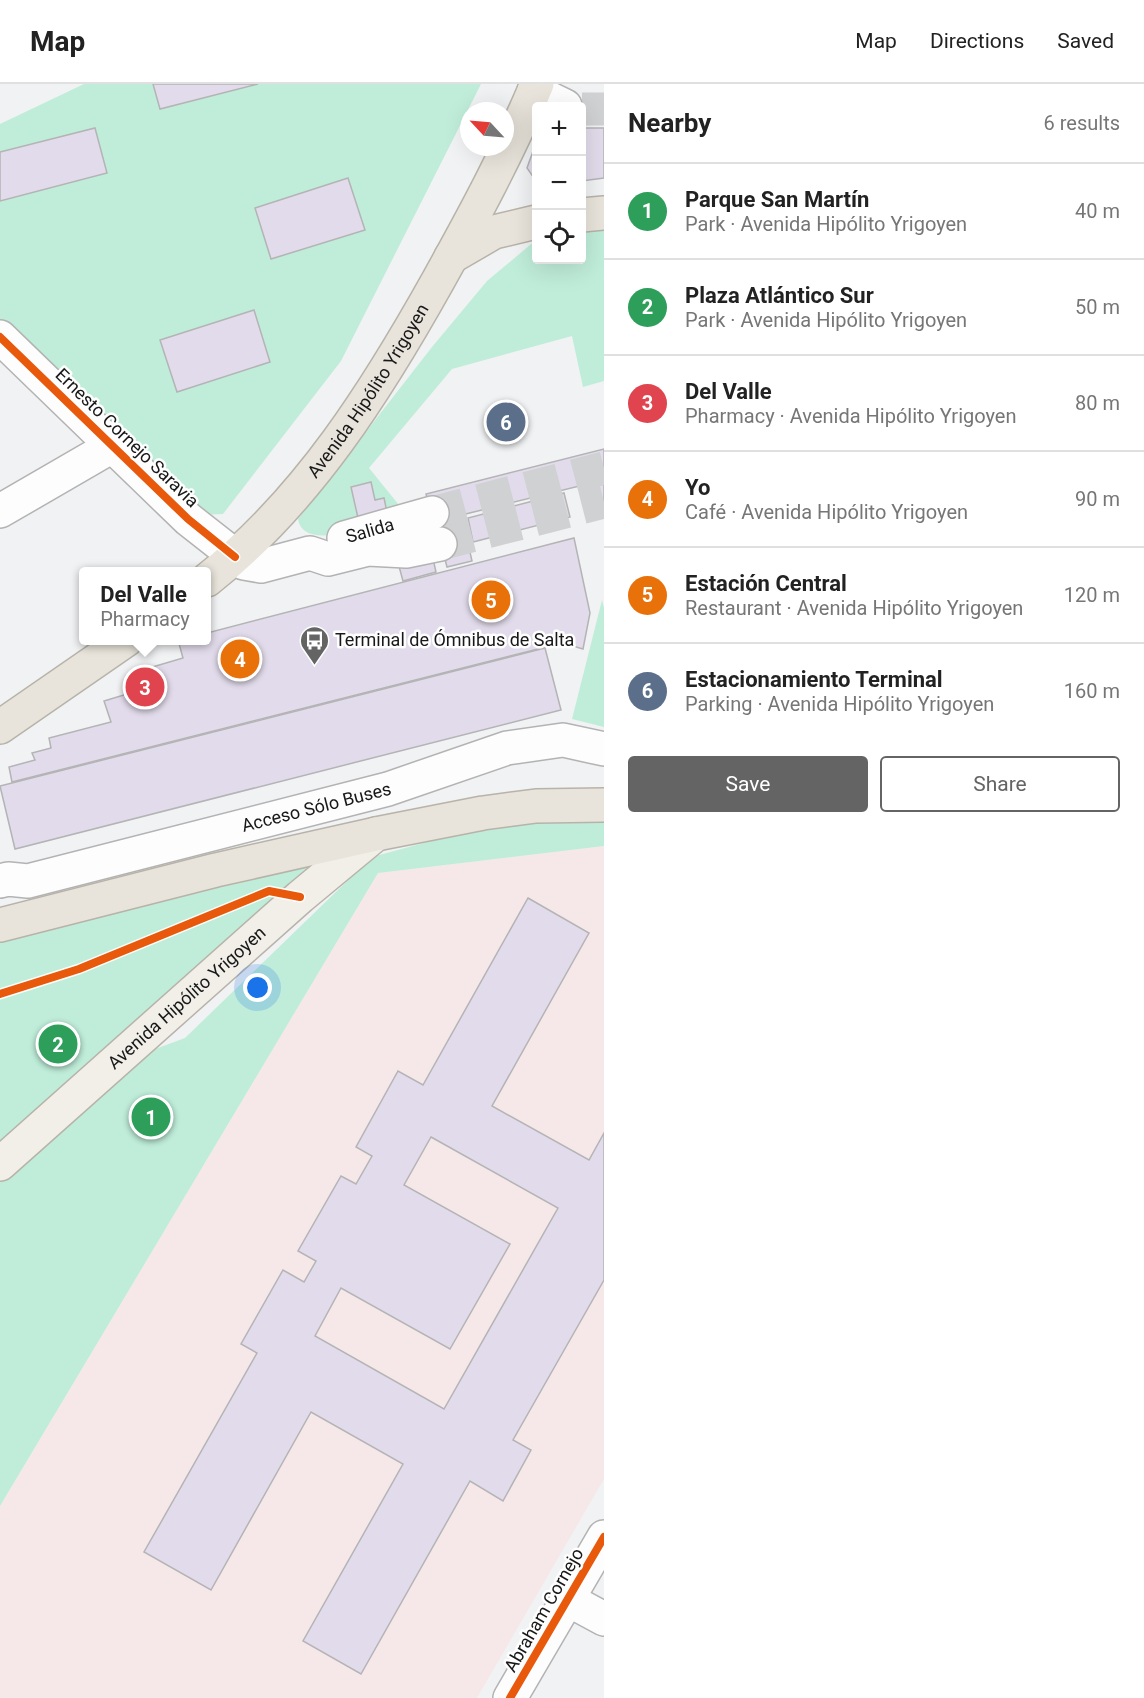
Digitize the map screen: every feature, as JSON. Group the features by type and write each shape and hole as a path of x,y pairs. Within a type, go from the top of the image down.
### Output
{"highway":[{"path":"451,257 536,87"},
{"path":"586,215 604,213"},
{"name":"Avenida Hipólito Yrigoyen","path":"211,576 236,557 301,489 338,442 400,348 451,257 476,240 494,232 532,223"},
{"path":"0,727 119,645"},
{"name":"Avenida Hipólito Yrigoyen","path":"0,926 216,870 375,834 483,813 536,806 604,805"}],"main road":[{"name":"Avenida Hipólito Yrigoyen","path":"0,1164 300,897 375,834"}],"street":[{"path":"536,87 559,102"},
{"name":"Ernesto Cornejo Saravia","path":"0,337 188,519 236,557"},
{"path":"0,511 114,445"},
{"name":"Salida","path":"236,557 244,563 261,566 309,553 325,543 436,529 406,551 368,549 328,559 309,553"},
{"name":"Acceso Sólo Buses","path":"0,897 14,881 388,789 507,748 563,740 604,749"},
{"name":"Abraham Cornejo","path":"510,1698 604,1538"},
{"path":"567,1599 604,1619"}],"shaded area":[{"path":"604,846 604,1479 477,1698 0,1698 0,1506 378,873"}],"green space":[{"path":"84,84 481,84 472,102 460,102 460,126 341,361 223,514 201,515 0,323 0,124"},
{"path":"604,222 604,381 583,387 572,336 452,369 369,468 403,510 397,517 342,533 313,534 303,529 298,519 432,347 487,281 532,243 532,264 586,264 586,225"},
{"path":"602,600 604,608 604,727 572,719"},
{"path":"604,820 604,846 378,873 0,1506 0,1179 139,1055 185,1038 372,857 464,832 530,822"},
{"path":"314,863 245,929 0,1149 0,940"}],"building":[{"path":"153,84 258,84 160,109"},
{"path":"95,128 107,173 0,201 0,152"},
{"path":"586,128 604,128 604,178 586,180"},
{"path":"532,154 532,175 527,168"},
{"path":"348,178 365,230 271,259 255,208"},
{"path":"254,310 270,362 177,392 160,340"},
{"path":"604,449 604,480 433,522 426,494"},
{"path":"371,482 375,500 384,498 387,512 358,518 351,487"},
{"path":"604,484 604,508 589,512 583,489"},
{"path":"564,493 570,517 473,542 468,518"},
{"path":"462,517 472,561 447,567 436,524"},
{"name":"Terminal de Ómnibus de Salta","path":"574,538 590,613 583,649 563,643 12,782 9,767 35,760 32,753 51,748 49,738 111,722 104,701 137,691 132,673 183,658 179,645 211,645 211,632"},
{"path":"431,550 436,572 403,581 397,559"},
{"path":"545,648 561,710 15,849 0,786"},
{"path":"528,898 589,933 492,1106 589,1160 604,1133 604,1280 513,1440 531,1450 503,1501 470,1481 361,1674 303,1641 403,1464 311,1412 211,1590 144,1552 257,1353 241,1344 283,1270 304,1282 316,1261 298,1251 341,1176 356,1184 372,1156 356,1147 398,1071 423,1085","holes":["431,1137 558,1208 444,1409 315,1336 341,1288 450,1349 510,1244 404,1185"]}],"tunnel":[{"path":"586,109 604,109"},
{"path":"432,513 604,468"},
{"path":"440,544 604,502"}],"cycle path":[{"path":"0,337 188,519 235,557"},
{"path":"0,994 79,969 269,891 300,897"},
{"path":"510,1698 604,1537"}],"place":[{"name":"Estacionamiento Terminal","path":"506,422"},
{"name":"Estación Central","path":"491,600"},
{"name":"Yo","path":"240,659"},
{"name":"Terminal de Ómnibus de Salta","path":"314,666"},
{"name":"Del Valle","path":"145,687"},
{"name":"Plaza Atlántico Sur","path":"58,1044"},
{"name":"Parque San Martín","path":"151,1117"}]}
